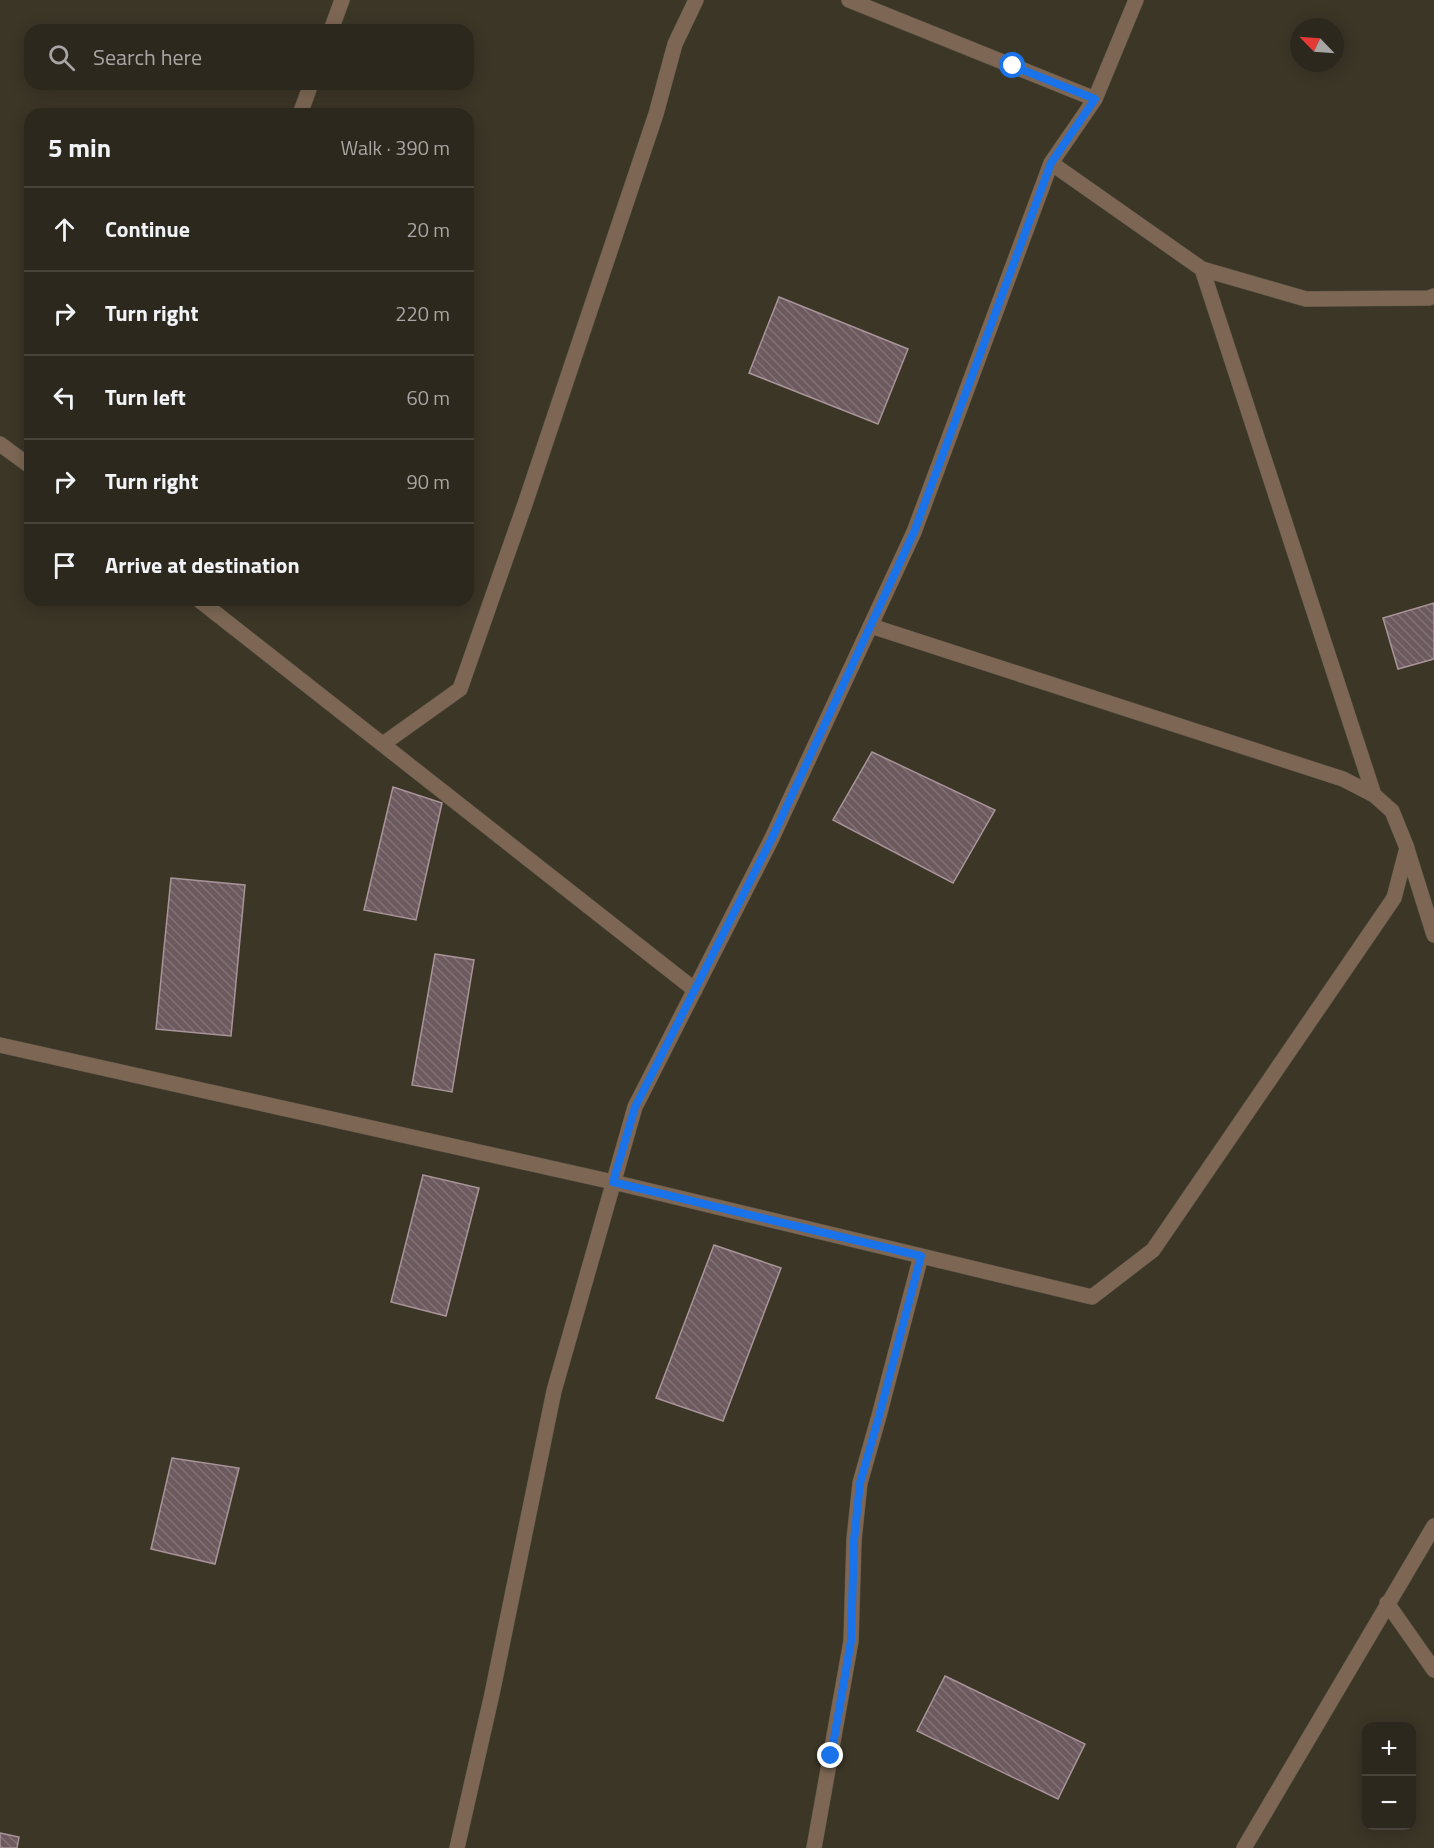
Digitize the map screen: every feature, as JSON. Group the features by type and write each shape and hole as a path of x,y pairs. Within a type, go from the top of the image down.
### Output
{"street":[{"path":"333,24 342,0"},
{"path":"383,744 460,689 657,114 675,44 696,0"},
{"path":"849,0 1095,99"},
{"path":"457,1848 492,1694 554,1391 635,1107 772,838 914,532 1051,163 1095,99 1136,0"},
{"path":"302,108 309,90"},
{"path":"1051,163 1203,269 1306,299 1429,298 1434,296"},
{"path":"1203,269 1374,795"},
{"path":"0,444 24,462"},
{"path":"208,606 695,990"},
{"path":"871,626 1343,779 1374,795 1392,811 1407,848 1434,935"},
{"path":"0,1045 613,1182 1092,1297 1153,1250 1394,898 1407,848"},
{"path":"814,1848 851,1641 854,1540 860,1483 921,1256"},
{"path":"1244,1848 1434,1526"},
{"path":"1387,1603 1434,1670"}],"building":[{"path":"779,297 908,349 878,424 749,373"},
{"path":"1434,603 1434,659 1398,669 1383,618"},
{"path":"872,752 995,810 953,883 833,820"},
{"path":"393,787 442,803 416,920 364,910"},
{"path":"171,878 245,885 231,1036 156,1029"},
{"path":"435,954 474,960 452,1092 412,1085"},
{"path":"423,1175 479,1188 446,1316 391,1302"},
{"path":"714,1245 781,1268 723,1421 656,1398"},
{"path":"172,1458 239,1468 215,1564 151,1549"},
{"path":"945,1676 1085,1744 1058,1799 917,1731"},
{"path":"0,1833 19,1837 17,1848 0,1848"}],"route":[{"path":"831,1756 851,1641 854,1540 860,1483 921,1256 613,1182 635,1107 772,838 914,532 1051,163 1095,99 1013,66"}]}
